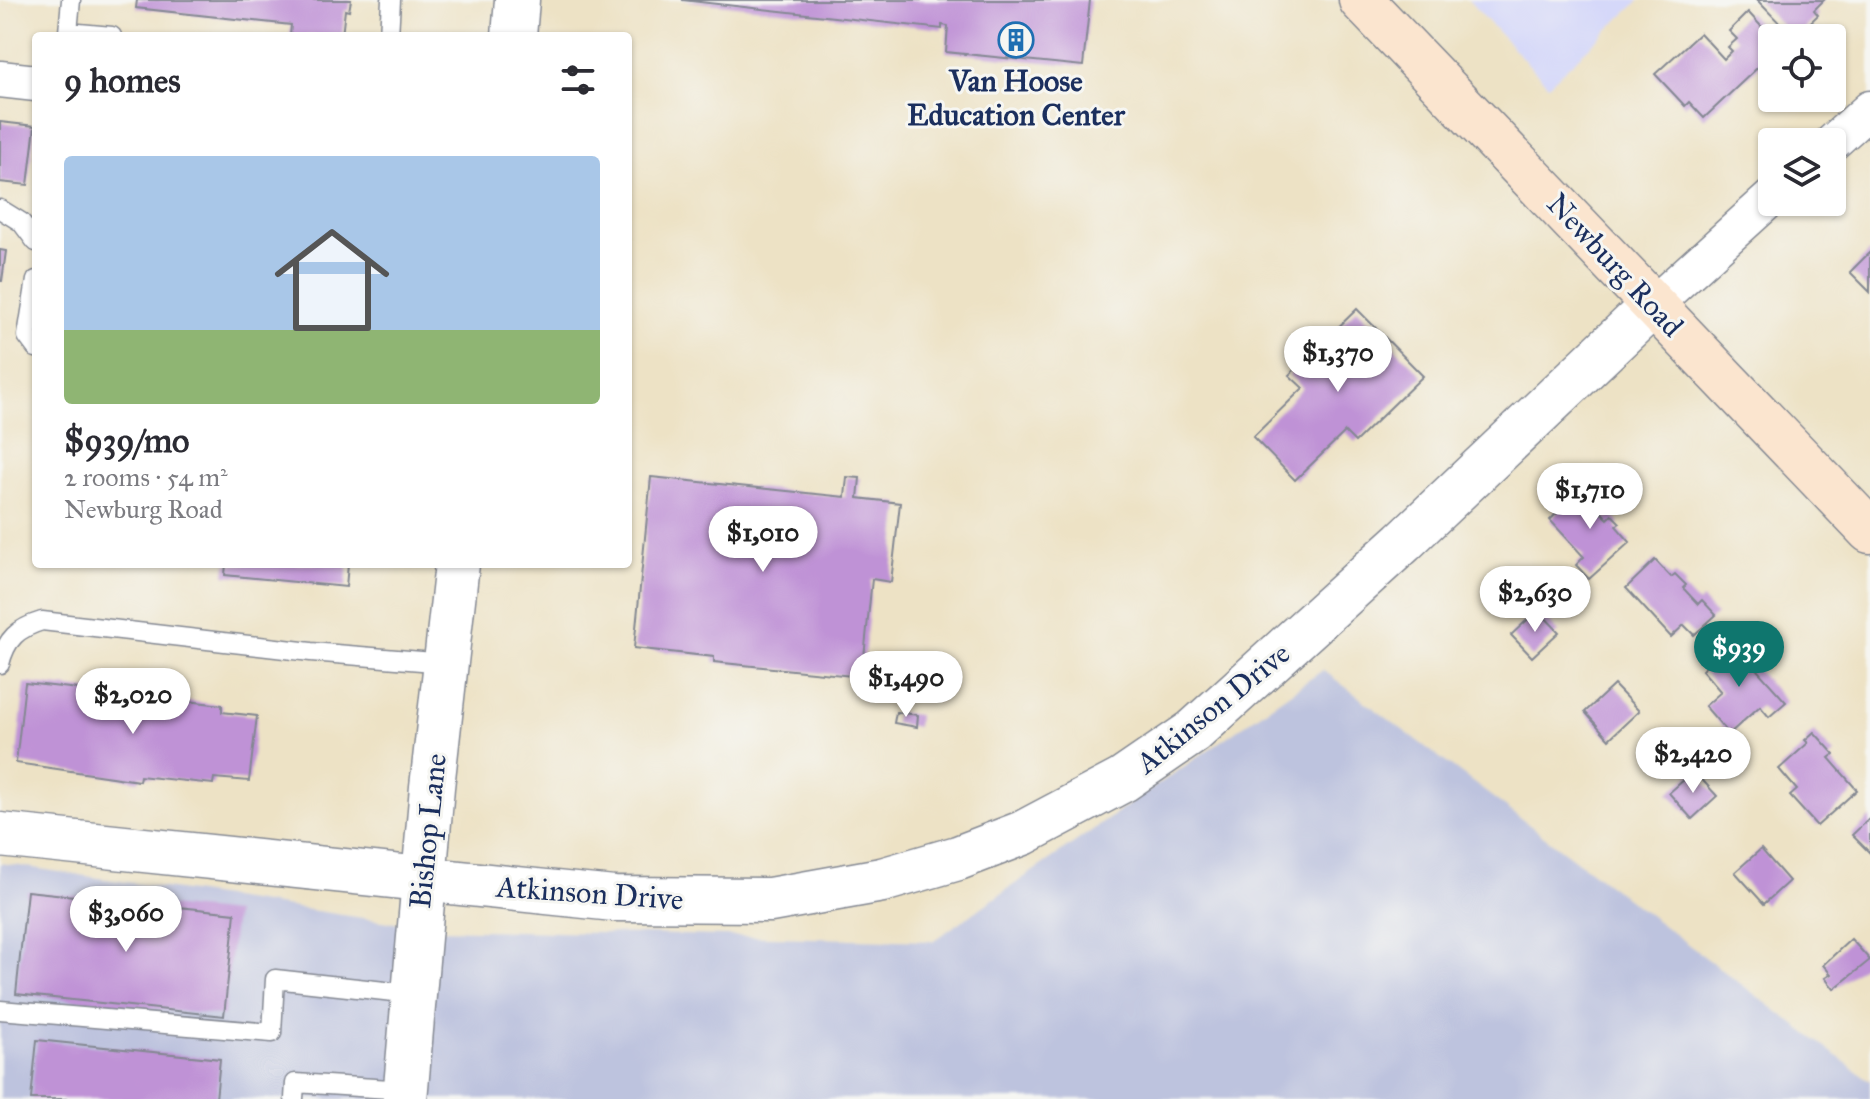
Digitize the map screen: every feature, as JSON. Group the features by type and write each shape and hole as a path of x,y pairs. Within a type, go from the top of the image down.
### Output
{"main road":[{"name":"Newburg Road","path":"1361,0 1870,531"}],"street":[{"path":"514,32 517,0"},
{"path":"0,79 32,83"},
{"path":"1846,130 1870,109"},
{"path":"1654,304 1758,210"},
{"name":"Atkinson Drive","path":"0,835 614,899 770,900 882,880 958,858 1023,833 1123,780 1193,732 1461,488 1654,304"},
{"name":"Bishop Lane","path":"406,1095 423,879 457,568"}],"lane":[{"path":"68,32 71,0"},
{"path":"389,32 391,0"},
{"path":"0,209 21,222 32,237"},
{"path":"32,305 27,336 32,343"},
{"path":"0,664 4,647 21,627 42,621 311,652 446,663"},
{"path":"0,1010 272,1033 275,979 412,994"},
{"path":"294,1099 295,1083 406,1095"}],"shaded area":[{"path":"1468,0 1640,0 1548,85"},
{"path":"1323,670 1870,1081 1870,1099 0,1099 0,863 435,929 933,941"}],"building":[{"path":"137,0 351,0 349,11 345,10 342,32 290,32 291,25 136,8"},
{"name":"Van Hoose Education Center","path":"682,0 1090,0 1083,66 946,52 948,26 942,25 942,29"},
{"path":"1757,0 1824,0 1814,10 1818,15 1809,24 1780,24"},
{"path":"1748,12 1759,24 1758,67 1704,118 1689,102 1685,106 1655,74 1700,33 1724,59 1732,51 1728,47 1737,39 1729,31"},
{"path":"0,122 32,126 28,185 0,182"},
{"path":"0,250 6,251 2,281 0,281"},
{"path":"1870,252 1870,292 1850,272"},
{"path":"1357,309 1423,376 1355,442 1345,432 1295,480 1253,437 1303,388 1289,375"},
{"path":"651,477 845,497 847,477 860,478 858,498 900,503 891,582 872,579 862,677 714,662 714,657 634,648"},
{"path":"1585,484 1604,506 1599,510 1608,519 1612,515 1620,523 1616,526 1630,542 1589,579 1576,565 1584,557 1550,520"},
{"path":"1655,560 1671,577 1675,574 1686,585 1683,588 1698,604 1702,600 1716,615 1694,635 1684,625 1671,637 1626,588"},
{"path":"226,568 348,568 346,587 225,575"},
{"path":"1538,610 1559,632 1532,657 1511,635"},
{"path":"1732,643 1748,660 1752,656 1761,667 1757,670 1786,702 1769,717 1760,706 1729,734 1705,706 1721,692 1702,670"},
{"path":"25,683 222,705 222,712 257,716 249,781 214,778 213,784 140,776 139,781 16,763"},
{"path":"1614,685 1639,711 1609,739 1585,712"},
{"path":"896,712 918,715 917,727 894,723"},
{"path":"1814,732 1834,754 1829,758 1857,790 1817,826 1790,796 1797,790 1779,769 1808,743 1805,740"},
{"path":"1694,771 1717,796 1692,819 1669,793"},
{"path":"1870,818 1870,853 1852,835"},
{"path":"1761,849 1789,881 1764,904 1735,872"},
{"path":"27,891 235,913 224,1016 16,994"},
{"path":"1851,939 1870,960 1834,989 1825,978 1831,974 1823,965"},
{"path":"37,1040 220,1059 216,1099 31,1099"}],"place":[{"name":"Van Hoose Education Center","path":"1016,40"}]}
